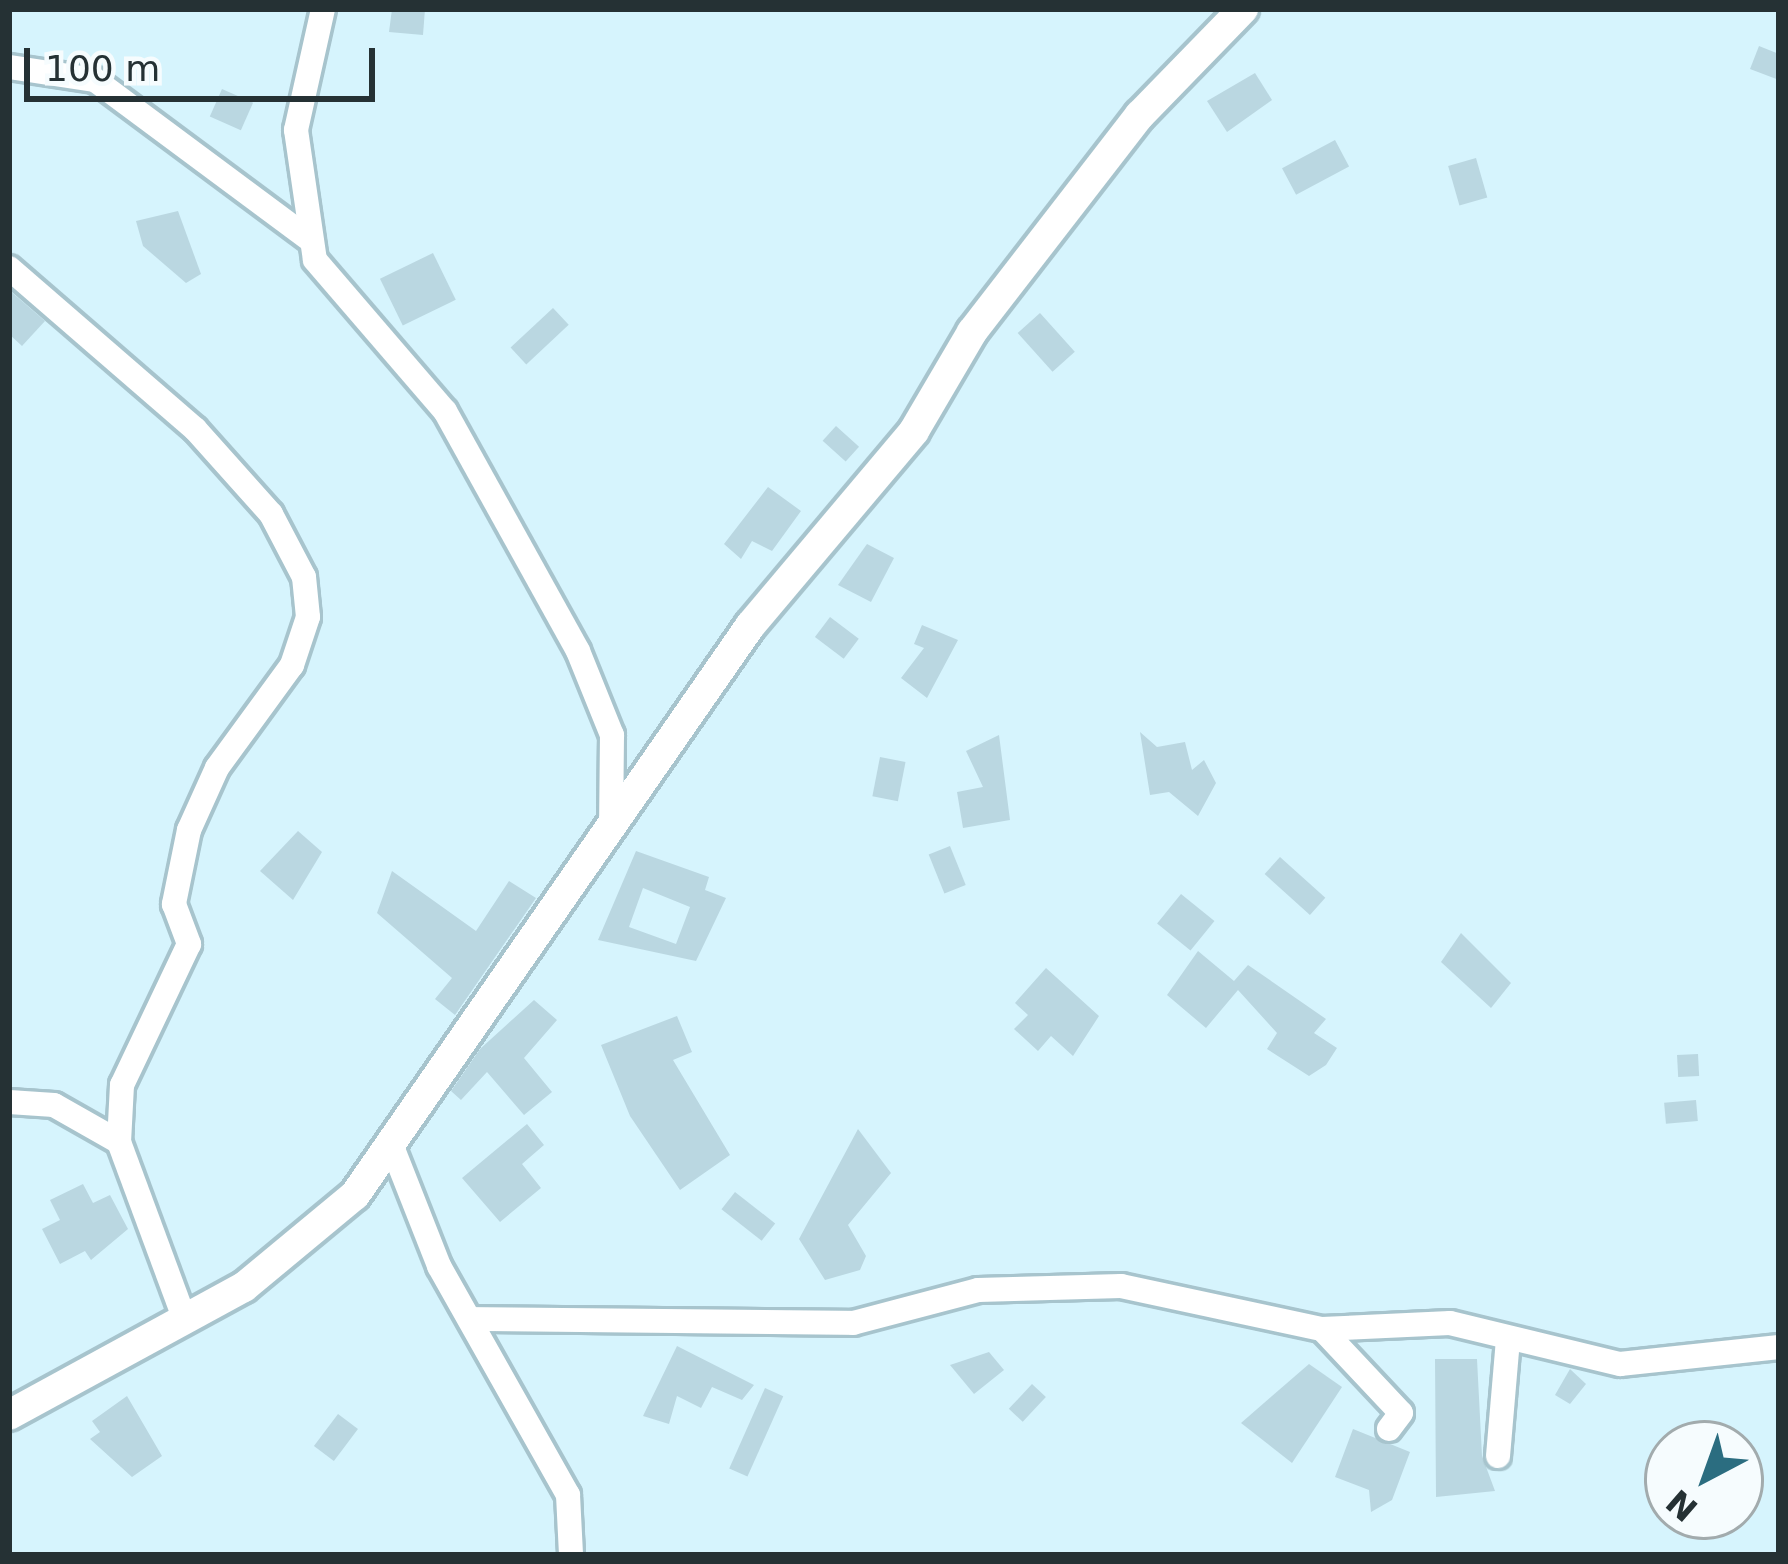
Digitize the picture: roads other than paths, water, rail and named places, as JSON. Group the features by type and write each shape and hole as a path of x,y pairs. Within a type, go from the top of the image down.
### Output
{"street":[{"path":"323,9 296,130 309,239 330,286 445,411 578,651 612,735 611,826"},
{"path":"9,1415 185,1320 289,1256 393,1150 611,826 1128,131 1243,9"},
{"path":"9,67 95,80 309,239"},
{"path":"9,268 210,445 271,514 304,577 308,617 292,665 217,768 189,830 174,904 189,944 122,1085 119,1142 185,1320"},
{"path":"9,1102 54,1106 119,1142"},
{"path":"393,1150 439,1266 474,1318 568,1495 571,1555"},
{"path":"474,1318 853,1323 978,1290 1085,1285 1322,1329 1450,1323 1620,1364 1779,1347"},
{"path":"1322,1329 1401,1413 1389,1429"},
{"path":"1498,1456 1508,1340"}]}
